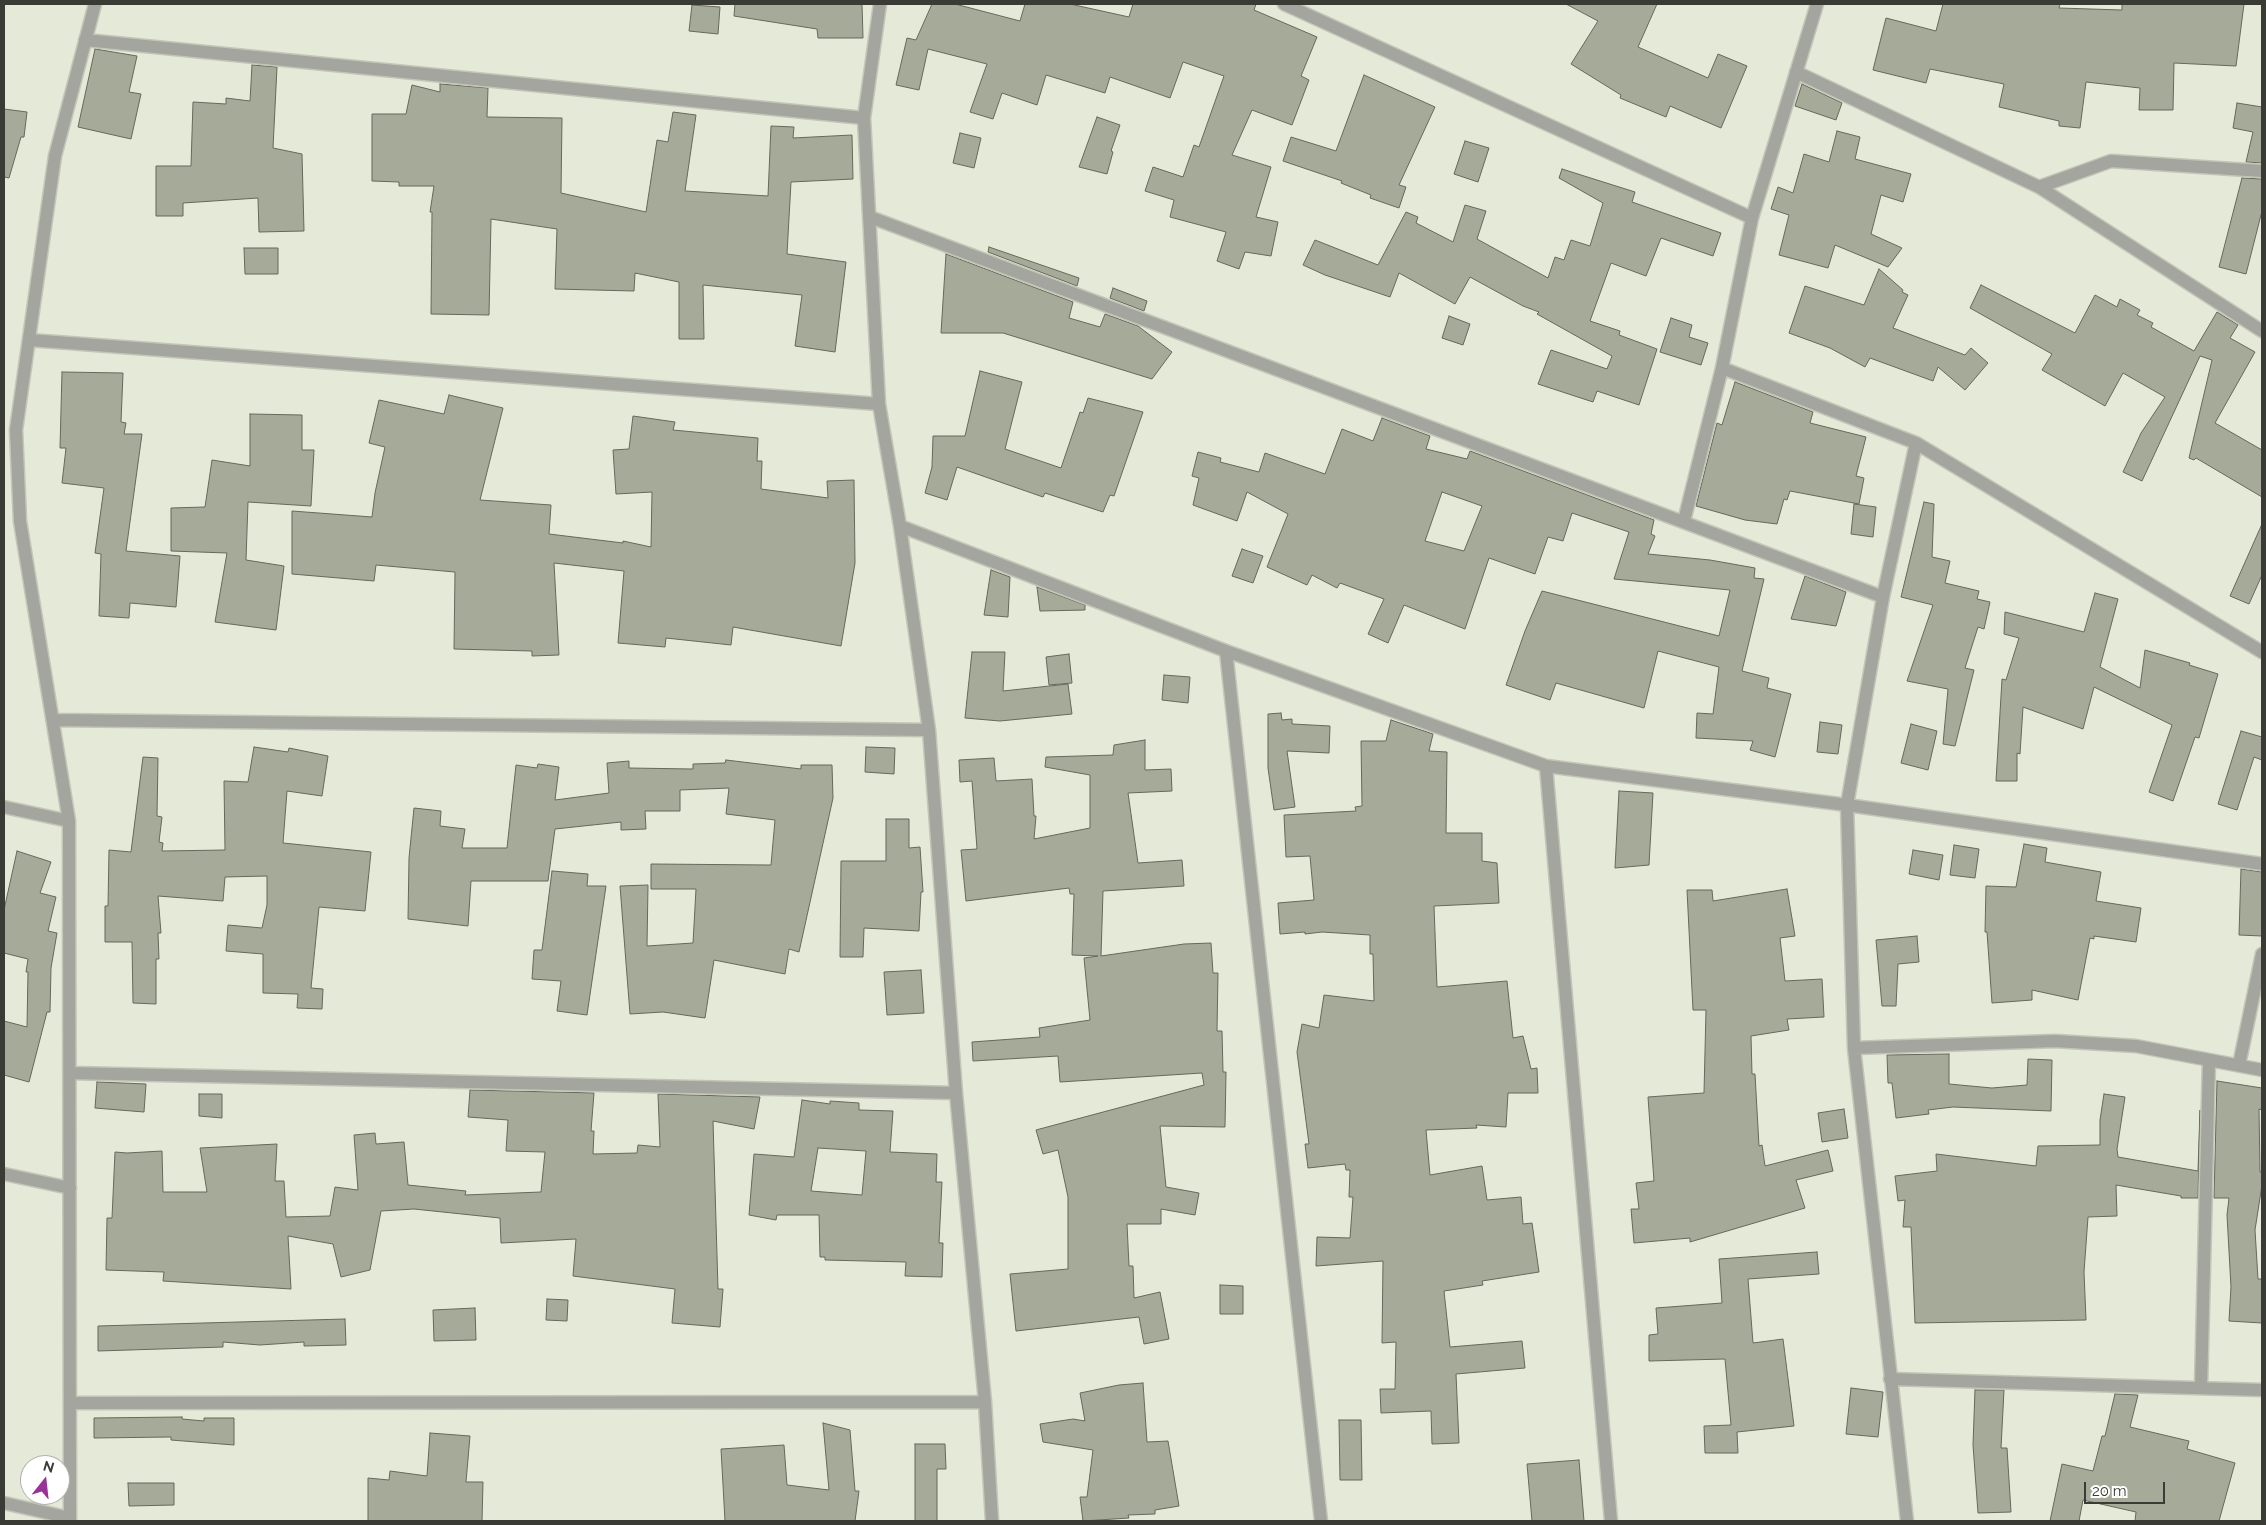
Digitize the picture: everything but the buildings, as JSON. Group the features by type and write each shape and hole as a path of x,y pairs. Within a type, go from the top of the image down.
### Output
{"street":[{"path":"4,1503 70,1519 70,821 20,521 16,430 55,156 94,4"},
{"path":"880,4 864,118 880,404 900,526 929,730 956,1093 985,1402 992,1521"},
{"path":"1284,4 1752,218"},
{"path":"1684,521 1722,368 1752,218 1817,4"},
{"path":"85,40 864,118"},
{"path":"1796,72 2039,187 2262,331"},
{"path":"2039,187 2111,161 2262,171"},
{"path":"870,217 1883,597"},
{"path":"29,340 880,404"},
{"path":"1722,368 1916,443 2262,652"},
{"path":"4,426 16,430"},
{"path":"1907,1521 1854,1048 1847,805 1883,597 1916,443"},
{"path":"900,526 1226,651 1546,766 1847,805 2262,864"},
{"path":"1226,651 1321,1521"},
{"path":"53,720 929,730"},
{"path":"1546,766 1611,1521"},
{"path":"4,807 70,821"},
{"path":"2239,1065 2262,954"},
{"path":"1854,1048 2055,1041 2136,1046 2262,1070"},
{"path":"2201,1388 2209,1060"},
{"path":"70,1072 956,1093"},
{"path":"4,1174 70,1188"},
{"path":"1890,1379 2262,1390"},
{"path":"70,1403 985,1402"}]}
